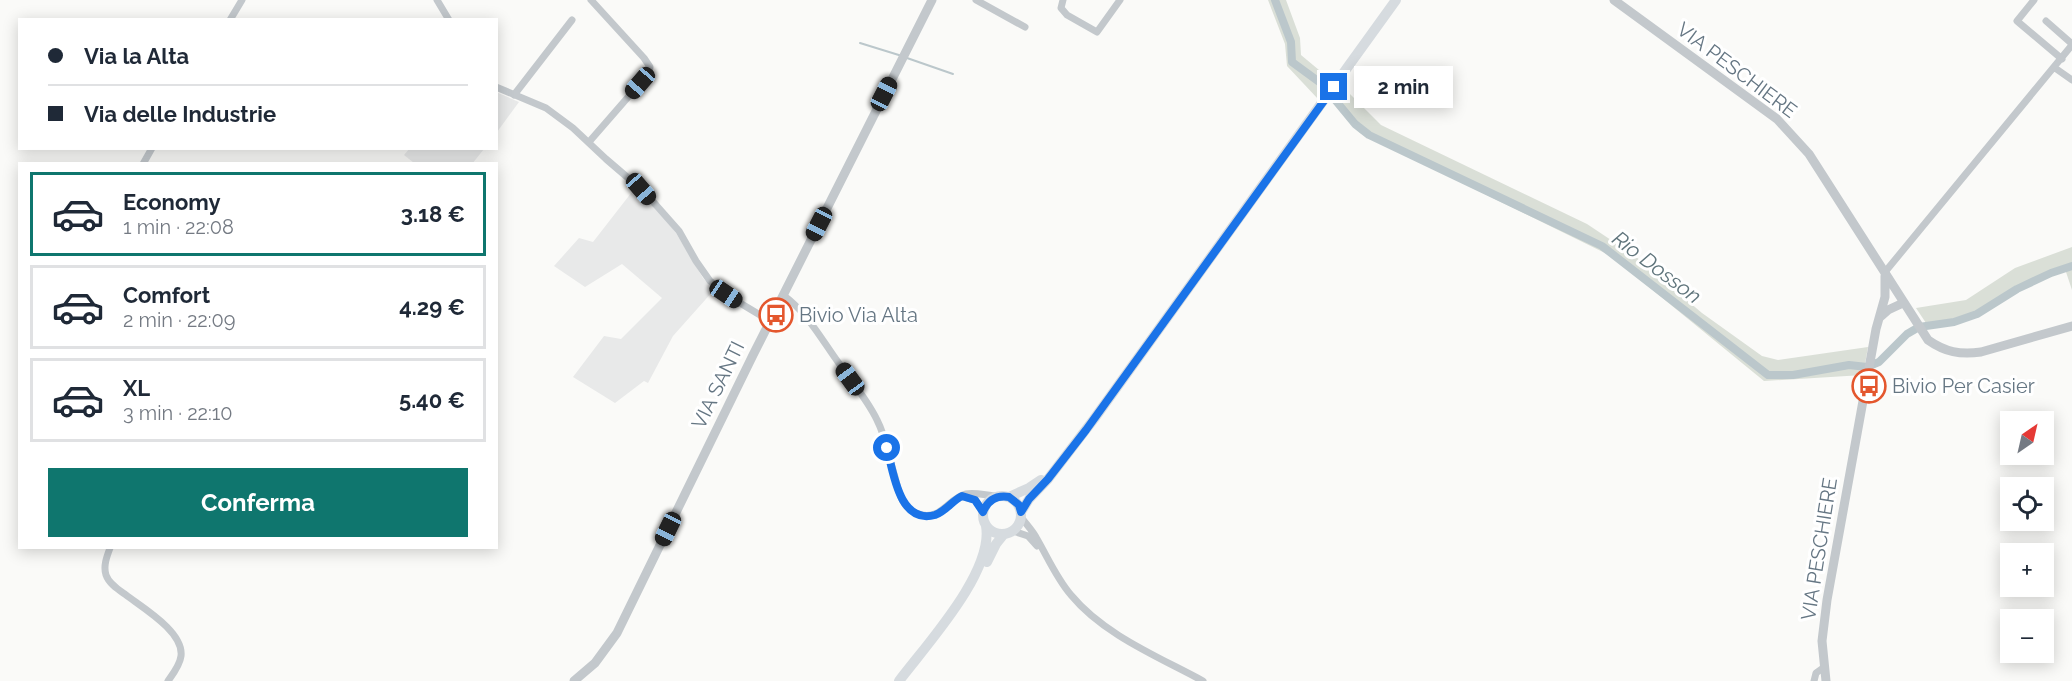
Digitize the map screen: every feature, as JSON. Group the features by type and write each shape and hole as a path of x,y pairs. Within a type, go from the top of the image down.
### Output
{"main road":[{"path":"906,681 963,606 978,582 996,544 1017,527 1029,499 1065,457 1396,0"},
{"path":"899,681 951,613 972,579 988,541 983,512 989,502 1040,481 1065,457"},
{"path":"1004,497 1019,505 1021,514"},
{"path":"986,526 994,533 1009,533"}],"street":[{"path":"231,18 242,0"},
{"path":"437,0 448,18"},
{"path":"589,142 649,73 650,67 591,0"},
{"name":"VIA SANTI","path":"574,681 595,663 617,633 770,321 932,0"},
{"path":"976,0 1025,27"},
{"path":"1063,0 1061,8 1067,15 1097,32 1120,0"},
{"name":"VIA PESCHIERE","path":"1614,0 1777,119 1794,135 1809,154 1913,319 1924,335 1937,346 1955,353 1981,352 2072,326"},
{"path":"2034,0 2017,21 2062,59"},
{"path":"514,96 572,20"},
{"path":"1885,272 2072,45 2046,21"},
{"path":"2055,68 2072,80"},
{"path":"498,88 546,108 589,142 641,189 679,231 710,281 733,299 770,321"},
{"name":"VIA PESCHIERE","path":"1826,681 1822,641 1827,600 1870,360 1883,306 1885,272"},
{"path":"783,295 807,320 876,419 882,432 898,493 909,509 921,515 932,515 942,511 962,496 970,494 1004,497"},
{"path":"1883,306 1901,299"},
{"path":"1879,318 1901,299"},
{"path":"962,496 975,500 983,512"},
{"path":"1021,514 1070,594 1097,619 1127,639 1203,681"},
{"path":"1009,533 1024,534 1031,538 1052,565"},
{"path":"110,549 105,565 106,576 116,587 164,625 180,645 181,657 168,681"},
{"path":"1814,681 1816,673 1823,668"}],"shaded area":[{"path":"1268,0 1286,0 1300,38 1301,55 1331,80 1318,99 1287,66 1285,44"},
{"path":"1341,85 1381,125 1587,224 1635,256 1702,313 1762,356 1778,360 1868,347 1863,375 1764,381 1611,256 1360,133 1331,100"},
{"path":"498,93 519,102 498,131"},
{"path":"408,150 483,150 474,162 413,162 404,155"},
{"path":"635,188 676,233 703,278 714,290 673,336 648,383 644,381 615,403 573,377 604,336 621,339 662,298 622,264 585,287 554,266 579,238 593,242"},
{"path":"2072,247 2072,290 2065,269 2022,287 1994,306 1966,319 1928,326 1916,308 1966,300 2015,268"}],"waterway":[{"name":"Rio Dosson","path":"1275,0 1291,42 1292,62 1322,84 1355,124 1369,135 1602,246 1768,375 1793,375 1849,365 1867,367 1879,362 1907,334 1919,327 1954,322 1977,314 2017,289 2072,266"},
{"path":"860,43 902,56"},
{"path":"907,58 953,74"}],"place":[{"name":"Bivio Via Alta","path":"776,315"},
{"name":"Bivio Per Casier","path":"1869,386"}],"route":[{"path":"887,448 898,493 903,503 914,512 921,515 933,515 962,496 975,500 983,512 985,506 993,498 1009,497 1019,505 1021,512 1024,505 1048,479 1086,430 1334,87"}]}
